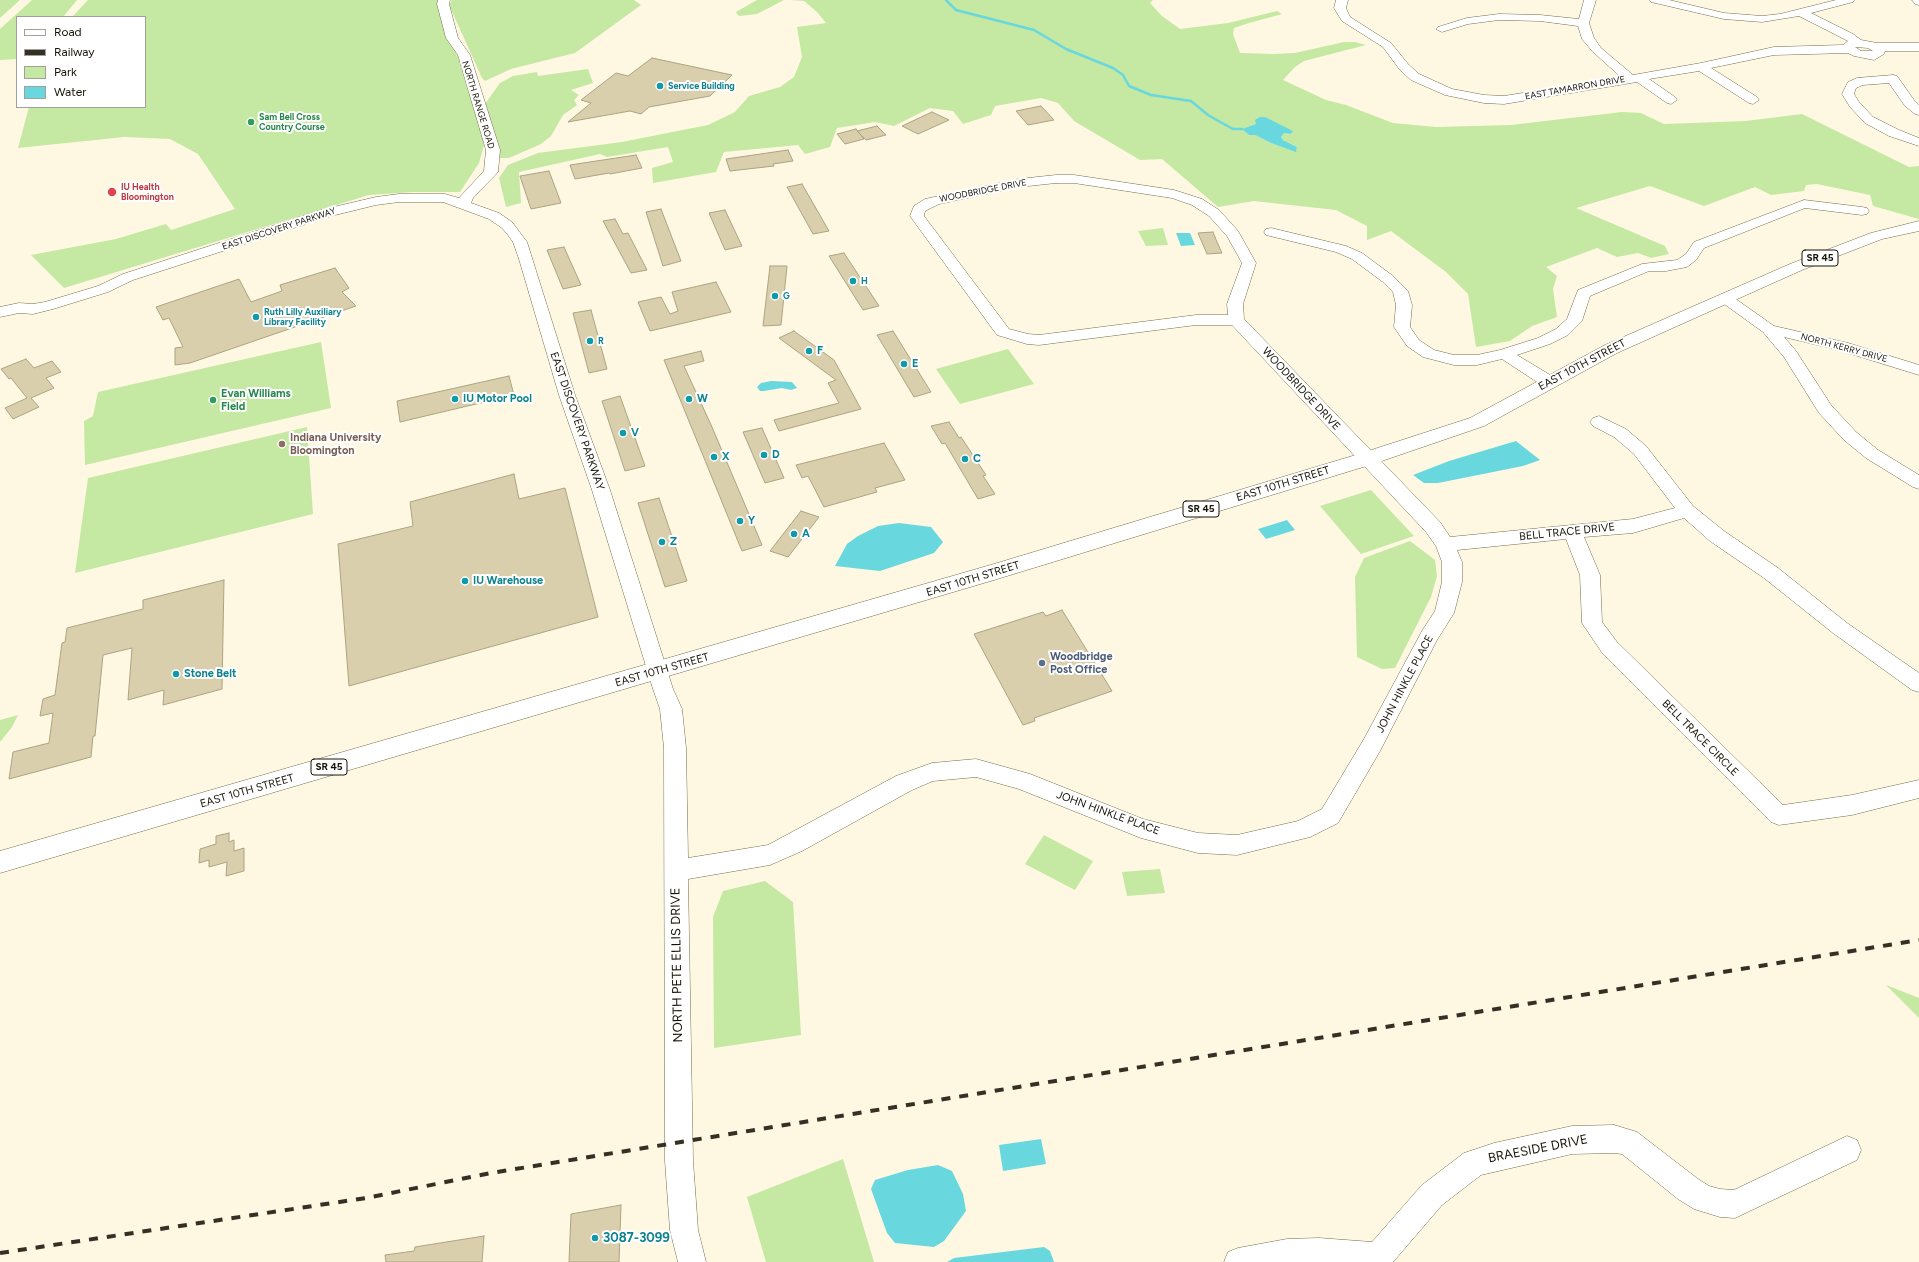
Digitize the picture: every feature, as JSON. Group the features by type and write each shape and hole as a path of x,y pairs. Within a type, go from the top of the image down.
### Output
{"main road":[{"name":"EAST 10TH STREET","path":"0,862 994,572 1366,459 1477,422 1625,342 1796,267 1877,236 1919,226"}],"street":[{"name":"NORTH RANGE ROAD","path":"444,0 443,4 452,38 464,55 477,93 493,150 491,172 466,197 462,204"},
{"name":"EAST TAMARRON DRIVE","path":"1342,0 1340,5 1341,12 1350,23 1387,45 1404,67 1415,77 1430,85 1449,92 1484,99 1516,99 1701,67 1774,51 1854,46 1875,52 1919,53"},
{"path":"1590,0 1583,23 1585,32 1592,44 1634,78 1672,100"},
{"path":"1655,0 1724,16 1744,18 1770,18 1850,0"},
{"path":"1801,12 1849,36 1854,46"},
{"path":"1442,29 1467,21 1504,17 1540,18 1583,23"},
{"name":"EAST TAMARRON DRIVE","path":"1875,52 1919,47"},
{"path":"1875,52 1909,103 1919,111"},
{"path":"1701,67 1753,100"},
{"path":"1893,78 1871,79 1856,82 1850,88 1848,94 1859,110 1870,120 1894,133 1919,142"},
{"name":"WOODBRIDGE DRIVE","path":"1236,320 1196,320 1039,340 1027,339 1003,332 917,216 919,209 930,202 938,200 1019,183 1056,179 1074,179 1174,194 1203,206 1220,219 1233,234 1249,263 1235,304 1236,320 1366,459"},
{"name":"EAST DISCOVERY PARKWAY","path":"0,312 19,308 33,309 48,306 103,289 130,284 343,215 400,204 462,204 494,216 507,225 520,242 567,395 601,490 658,670"},
{"path":"1271,232 1341,249 1357,256 1388,279 1400,291 1404,305 1402,327 1413,343 1429,354 1454,360 1477,360 1504,354 1544,341 1562,332 1574,321 1583,293 1647,267 1666,267 1682,264 1691,257 1699,245 1804,204 1862,211"},
{"path":"1725,298 1769,329 1790,354 1825,410 1842,428 1872,454 1919,483"},
{"name":"EAST DISCOVERY PARKWAY","path":"0,320 20,316 33,309"},
{"name":"NORTH KERRY DRIVE","path":"1769,329 1842,346 1919,370"},
{"path":"1504,354 1549,382"},
{"path":"1599,422 1620,433 1640,450 1687,511 1717,536 1771,573 1840,628 1919,684"},
{"name":"JOHN HINKLE PLACE","path":"676,870 770,855 794,844 904,783 932,772 976,768 1022,781 1140,828 1198,843 1237,845 1302,830 1330,816 1372,745 1429,636 1444,613 1452,582 1452,562 1445,544 1433,527 1366,459"},
{"name":"BELL TRACE DRIVE","path":"1445,544 1634,526 1687,511"},
{"name":"BELL TRACE CIRCLE","path":"1572,531 1590,575 1592,622 1610,648 1778,815 1852,804 1919,789"},
{"name":"NORTH PETE ELLIS DRIVE","path":"658,670 671,709 675,748 679,1160 684,1230 692,1262"},
{"name":"BRAESIDE DRIVE","path":"1238,1262 1274,1255 1319,1252 1378,1257 1432,1195 1474,1163 1494,1157 1572,1140 1597,1138 1614,1139 1627,1142 1638,1148 1688,1189 1704,1198 1720,1203 1735,1204 1847,1150"}],"green space":[{"path":"0,0 20,0 0,18"},
{"path":"32,0 77,0 64,16 16,16 16,59 0,60 0,29"},
{"name":"Sam Bell Cross Country Course","path":"88,0 437,0 451,44 458,57 468,91 486,136 483,141 484,145 479,163 460,192 412,192 369,195 64,288 31,255 116,239 166,224 171,230 235,209 198,154 170,139 124,137 18,148 29,108 146,108 146,16 73,16"},
{"path":"452,0 634,0 641,5 575,53 511,69 485,81 482,78 449,5"},
{"path":"757,0 784,0 757,14 739,16 737,14 736,12"},
{"path":"790,0 1153,0 1150,3 1162,16 1180,29 1228,23 1277,11 1282,14 1234,28 1233,34 1240,53 1295,53 1344,42 1355,42 1366,45 1304,61 1295,67 1283,80 1326,100 1346,105 1393,123 1436,127 1511,125 1622,112 1641,113 1664,124 1746,121 1802,114 1909,167 1919,166 1919,219 1873,206 1870,195 1817,184 1806,185 1804,191 1771,195 1755,187 1704,206 1650,186 1576,208 1665,246 1669,254 1651,258 1638,253 1617,257 1597,248 1546,267 1557,276 1553,289 1557,317 1532,326 1510,341 1476,347 1468,294 1446,272 1391,231 1367,240 1367,226 1336,210 1254,201 1218,207 1162,159 1140,160 1074,121 1058,103 1041,98 995,106 991,115 963,124 953,111 930,108 894,126 875,122 837,128 830,147 805,154 798,145 724,152 716,172 653,183 652,168 673,162 668,147 607,157 600,154 519,172 521,203 506,207 499,178 508,165 538,153 622,142 708,125 735,112 749,96 780,87 794,77 802,57 797,27 826,23 817,12 804,1","holes":["1256,124 1293,131 1291,134 1284,133 1281,137 1283,140 1297,147 1296,151 1271,143 1255,135 1249,135 1243,129"]},
{"path":"588,69 593,83 571,90 579,95 574,100 577,105 563,115 551,136 541,144 509,158 499,158 485,104 500,83 513,76 537,72 538,76"},
{"path":"1163,228 1168,245 1146,246 1138,231"},
{"name":"Evan Williams Field","path":"321,342 331,408 85,465 84,421 93,416 98,392"},
{"path":"1008,349 1034,384 960,404 936,369"},
{"path":"307,427 313,514 75,573 88,478"},
{"path":"1371,490 1414,536 1361,554 1320,506"},
{"path":"1410,541 1435,560 1437,576 1431,597 1395,668 1382,669 1357,657 1355,577 1364,558"},
{"path":"18,715 12,727 0,742 0,720"},
{"path":"1044,835 1093,861 1075,890 1025,864"},
{"path":"1160,869 1165,893 1127,896 1122,872"},
{"path":"765,881 793,902 801,1035 714,1048 713,917 723,891"},
{"path":"1886,985 1919,998 1919,1018"},
{"path":"843,1159 874,1262 766,1262 747,1197"}],"water":[{"path":"1260,117 1265,117 1293,131 1291,134 1284,133 1281,137 1283,140 1297,147 1296,152 1271,143 1255,135 1249,135 1242,129 1256,124 1255,120"},
{"path":"1176,233 1190,233 1195,245 1181,246"},
{"path":"771,381 792,382 797,388 791,390 782,388 760,391 757,387 761,383"},
{"path":"1516,441 1540,460 1523,466 1438,483 1424,483 1413,475 1449,461"},
{"path":"1287,520 1295,530 1266,539 1258,529"},
{"path":"899,523 931,527 943,542 934,553 880,571 835,566 847,544 858,536 878,526"},
{"path":"1041,1139 1046,1164 1003,1171 999,1145"},
{"path":"938,1165 952,1171 963,1194 966,1211 944,1241 934,1247 895,1243 887,1233 871,1189 875,1180 908,1170"},
{"path":"1044,1247 1050,1251 1054,1262 947,1262 954,1258"}],"building":[{"name":"Service Building","path":"652,58 732,75 710,96 649,107 641,114 630,111 568,122 591,103 581,100 616,73 628,76"},
{"path":"1041,106 1054,120 1028,125 1016,111"},
{"path":"932,112 949,120 918,134 902,126"},
{"path":"877,126 886,135 866,140 857,131"},
{"path":"856,129 864,139 845,144 837,134"},
{"path":"788,150 793,161 773,164 774,166 730,171 726,159"},
{"path":"636,155 642,168 610,174 575,179 570,165"},
{"path":"549,171 561,203 531,209 520,176"},
{"path":"802,184 829,231 813,234 787,187"},
{"path":"661,209 681,261 663,266 646,212"},
{"path":"725,210 742,246 725,250 709,213"},
{"path":"615,219 623,234 628,233 647,270 631,273 603,221"},
{"path":"1213,232 1222,253 1207,254 1198,233"},
{"path":"564,247 581,285 563,289 547,250"},
{"name":"H","path":"844,253 879,306 863,310 829,256"},
{"name":"G","path":"770,266 787,266 781,325 763,326"},
{"name":"Ruth Lilly Auxiliary Library Facility","path":"335,268 349,288 342,292 356,306 190,363 175,365 175,348 183,347 169,318 163,320 156,307 239,279 251,302 282,291 280,285"},
{"path":"716,282 731,312 650,331 638,302 661,297 670,314 678,311 672,292"},
{"name":"R","path":"591,310 607,369 589,373 573,313"},
{"path":"794,331 834,360 861,409 779,431 774,420 839,403 828,383 836,380 779,338"},
{"name":"E","path":"893,331 931,392 914,397 877,335"},
{"path":"701,351 704,361 684,366 712,427 762,545 742,551 664,360"},
{"path":"26,359 34,368 52,361 61,372 46,378 54,388 31,398 39,407 13,419 5,408 27,398 11,378 9,379 1,369"},
{"name":"IU Motor Pool","path":"509,376 514,395 400,422 397,401"},
{"name":"V","path":"620,396 645,466 625,471 602,401"},
{"name":"C","path":"949,422 959,438 961,437 986,475 983,476 995,494 978,499 945,443 942,444 931,426"},
{"name":"D","path":"762,428 784,478 765,483 743,432"},
{"path":"884,443 905,480 875,488 877,492 824,507 808,476 802,478 796,465"},
{"name":"IU Warehouse","path":"514,474 519,499 565,488 598,617 349,686 338,544 413,526 410,502"},
{"name":"Z","path":"659,498 687,581 665,587 638,503"},
{"name":"A","path":"801,511 819,517 788,557 770,551"},
{"name":"Stone Belt","path":"224,580 222,689 163,705 164,690 128,700 132,648 103,655 95,736 93,736 91,757 9,779 13,752 49,743 53,713 40,716 43,699 55,695 62,643 65,642 67,628 143,609 143,600"},
{"name":"Woodbridge Post Office","path":"1062,610 1112,691 1034,718 1035,721 1023,725 974,634 1043,612 1046,616"},
{"path":"229,833 229,842 234,840 234,851 244,848 244,871 226,876 227,862 209,867 209,860 199,863 200,849 216,844 216,836"},
{"name":"3087-3099","path":"621,1205 619,1262 569,1262 571,1214"},
{"path":"484,1236 482,1262 386,1262 385,1255 414,1251 415,1247"}],"waterway":[{"path":"946,0 956,10 1034,30 1066,49 1113,68 1123,75 1129,86 1151,95 1191,101 1208,115 1222,123 1233,129 1242,129"}],"railway":[{"path":"0,1253 366,1198 491,1173 1919,940"}],"place":[{"name":"Service Building","path":"660,86"},
{"name":"Sam Bell Cross Country Course","path":"251,122"},
{"name":"IU Health Bloomington","path":"112,192"},
{"name":"H","path":"853,281"},
{"name":"G","path":"775,296"},
{"name":"Ruth Lilly Auxiliary Library Facility","path":"256,317"},
{"name":"R","path":"590,341"},
{"name":"F","path":"809,351"},
{"name":"E","path":"904,364"},
{"name":"IU Motor Pool","path":"455,399"},
{"name":"W","path":"689,399"},
{"name":"Evan Williams Field","path":"213,400"},
{"name":"V","path":"623,433"},
{"name":"Indiana University Bloomington","path":"282,444"},
{"name":"D","path":"764,455"},
{"name":"X","path":"714,457"},
{"name":"C","path":"965,459"},
{"name":"Y","path":"740,521"},
{"name":"A","path":"794,534"},
{"name":"Z","path":"662,542"},
{"name":"IU Warehouse","path":"465,581"},
{"name":"Woodbridge Post Office","path":"1042,663"},
{"name":"Stone Belt","path":"176,674"},
{"name":"3087-3099","path":"595,1238"}]}
